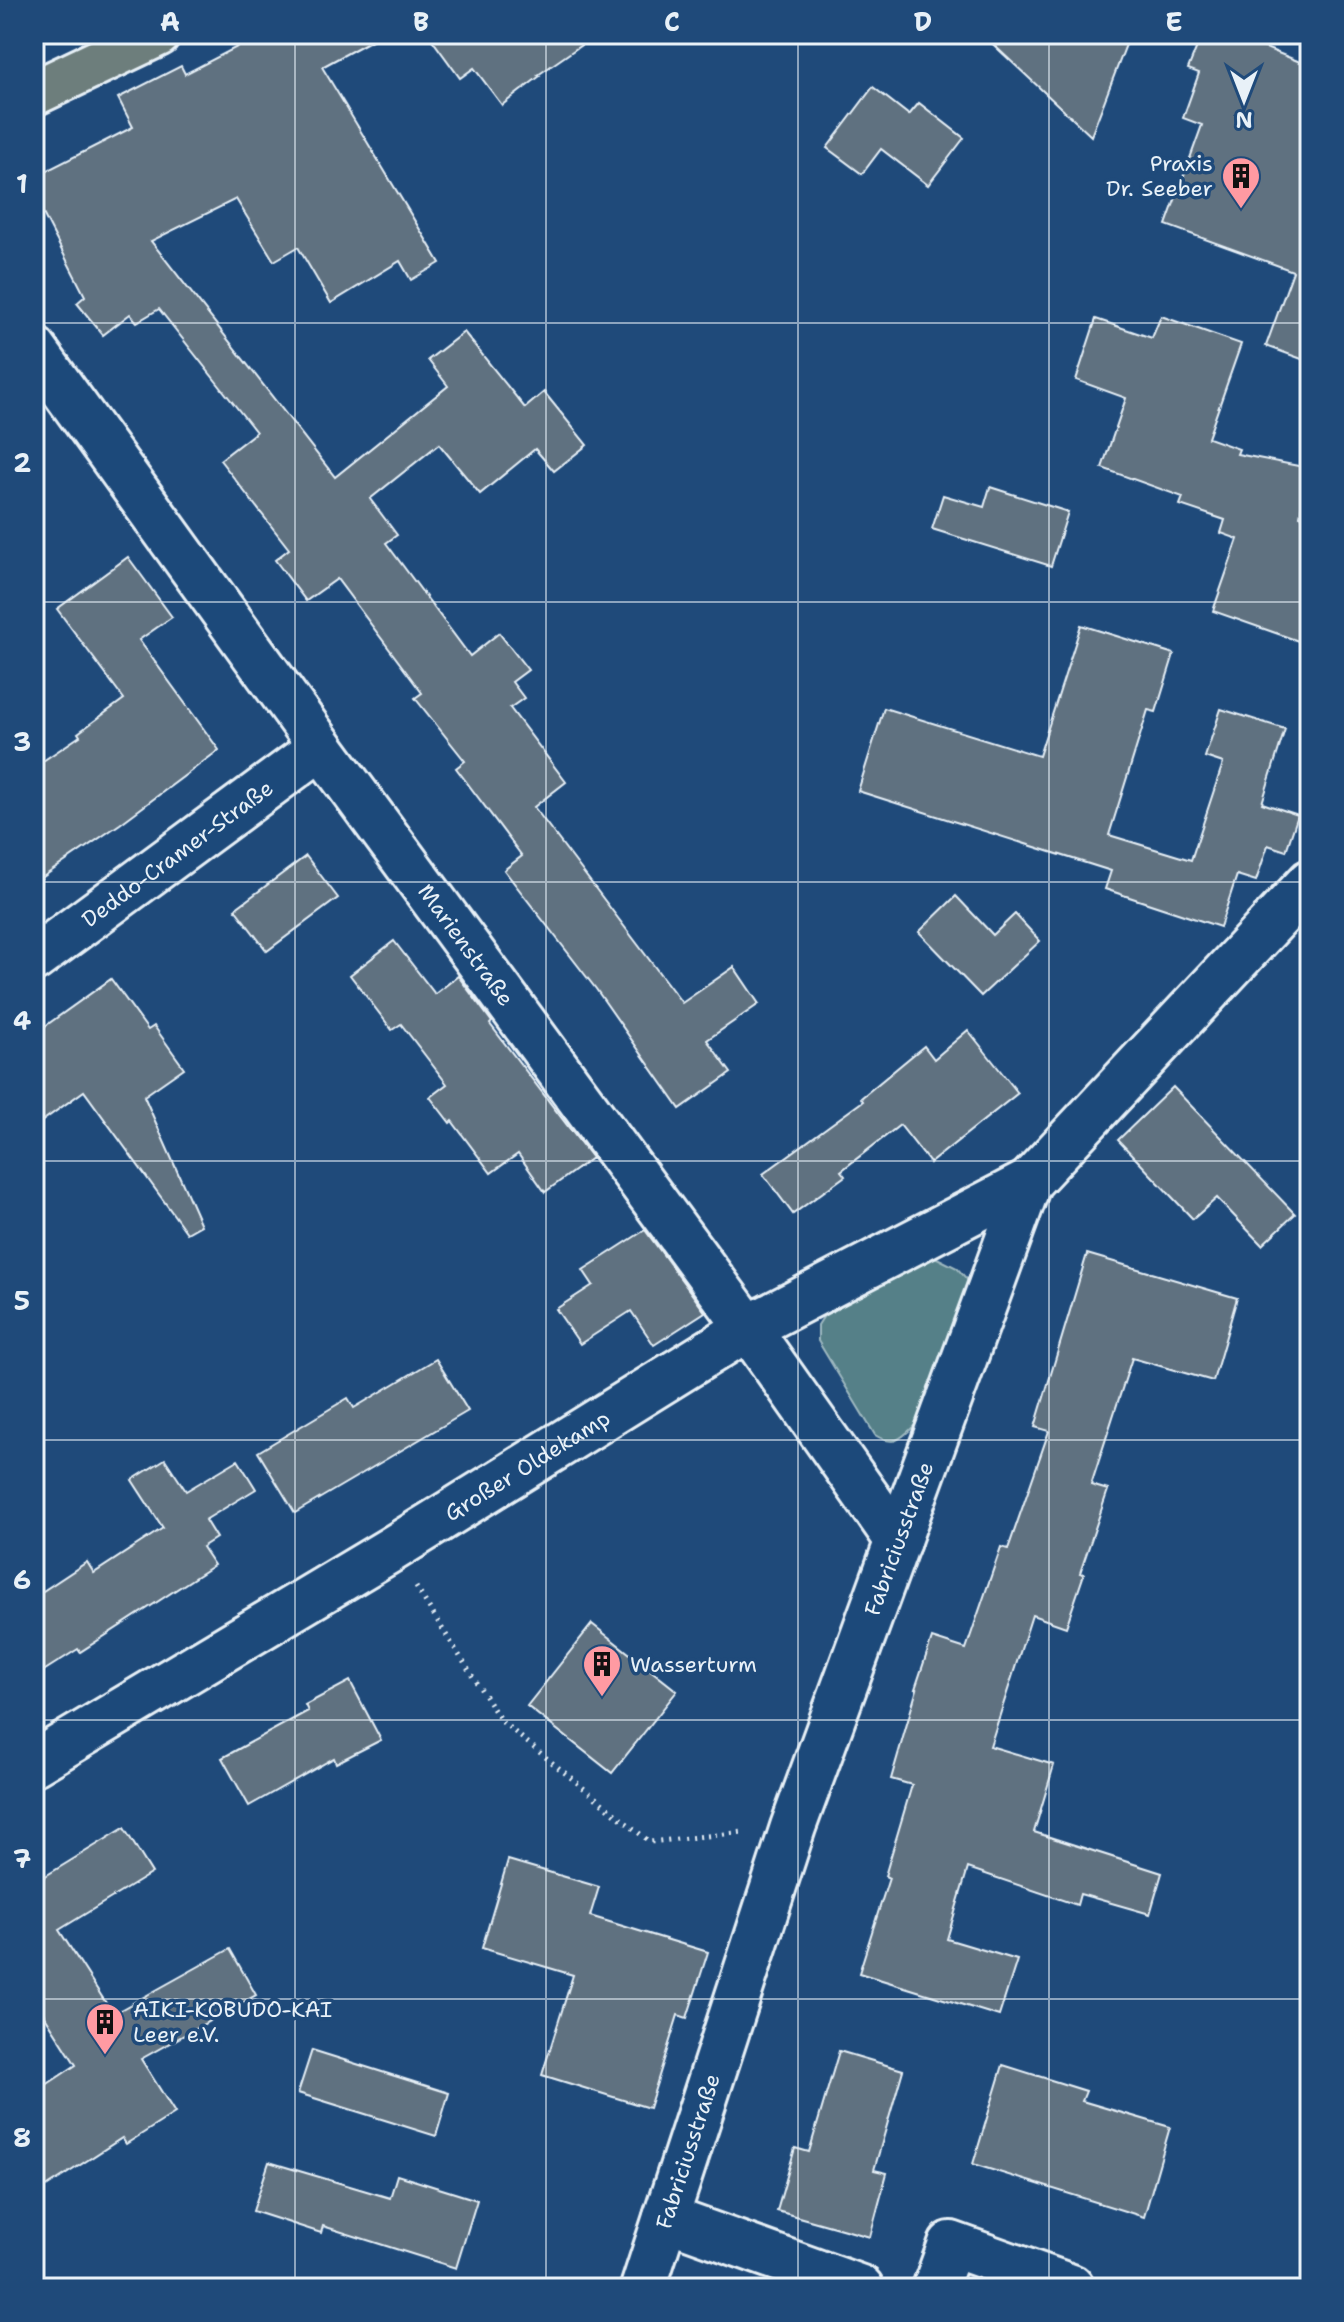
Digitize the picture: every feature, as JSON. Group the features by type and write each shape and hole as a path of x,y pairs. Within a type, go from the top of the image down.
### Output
{"main road":[{"path":"34,93 158,34"}],"street":[{"name":"Marienstraße","path":"34,349 321,747 748,1328 898,1541"},
{"name":"Deddo-Cramer-Straße","path":"34,959 321,747"},
{"name":"Fabriciusstraße","path":"643,2288 793,1827 1029,1182 1310,882"},
{"name":"Großer Oldekamp","path":"34,1763 392,1549 748,1328 1029,1182"},
{"path":"666,2218 861,2288"},
{"path":"935,2288 951,2244 1071,2287"}],"path":[{"path":"392,1549 501,1721 650,1842 793,1827"}],"green space":[{"path":"935,1257 957,1268 972,1285 915,1425 897,1440 887,1440 875,1435 818,1341 818,1325 827,1311"}],"building":[{"path":"262,34 383,34 322,67 440,263 411,280 400,261 331,303 298,247 274,261 236,199 151,241 335,477 448,386 428,360 464,332 525,408 544,392 587,445 554,471 535,449 480,494 439,444 370,499 397,535 386,543 470,656 499,633 528,670 512,682 524,698 510,708 566,782 534,807 682,1003 734,967 759,1004 707,1040 731,1073 680,1109 596,989 504,870 522,856 456,768 465,761 415,698 422,693 337,579 306,601 275,560 289,549 220,460 256,432 159,309 137,322 130,314 103,335 77,303 85,296 34,196 34,177 133,127 118,98 181,66 185,74"},
{"path":"428,34 597,34 538,75 502,105 474,68 460,78"},
{"path":"982,34 1130,34 1091,136"},
{"path":"1202,34 1231,34 1310,66 1310,362 1266,346 1293,271 1166,225 1202,125 1183,118 1199,73 1188,69"},
{"path":"873,87 909,115 919,103 964,138 928,185 881,149 862,174 827,148"},
{"path":"1161,316 1241,344 1208,438 1239,449 1237,454 1309,468 1300,516 1310,519 1310,645 1213,611 1238,539 1221,533 1225,520 1180,505 1183,497 1102,468 1126,398 1076,380 1096,319 1152,338"},
{"path":"990,487 1068,512 1051,566 932,529 943,495 984,507"},
{"path":"128,557 172,617 139,640 219,750 34,883 34,767 80,736 78,733 124,699 57,609"},
{"path":"1081,625 1174,654 1156,712 1148,710 1109,835 1191,860 1223,763 1205,757 1221,709 1285,729 1262,803 1298,815 1286,851 1268,845 1256,881 1237,875 1220,927 1105,889 1111,871 858,791 884,708 1039,756"},
{"path":"306,856 338,898 267,951 235,909"},
{"path":"956,896 993,935 1015,914 1040,941 981,996 919,932"},
{"path":"394,941 435,994 458,976 492,1022 490,1024 592,1158 545,1192 518,1154 491,1173 430,1097 447,1084 401,1024 392,1030 350,975"},
{"path":"111,979 148,1030 154,1026 184,1068 144,1096 201,1225 187,1233 84,1091 34,1127 34,1034"},
{"path":"968,1030 1018,1093 930,1163 900,1125 841,1171 845,1176 793,1214 763,1174 863,1101 861,1098 924,1046 934,1059"},
{"path":"1173,1087 1295,1214 1262,1245 1217,1198 1193,1219 1118,1140"},
{"path":"645,1230 705,1312 654,1345 631,1311 580,1344 556,1309 593,1285 583,1270"},
{"path":"1087,1254 1237,1298 1213,1381 1132,1358 1091,1485 1108,1490 1080,1573 1084,1574 1066,1627 1032,1615 990,1746 1054,1765 1034,1832 1162,1873 1150,1914 1080,1894 1077,1905 968,1868 947,1939 1017,1960 999,2016 859,1973 889,1878 885,1876 912,1785 891,1779 915,1689 932,1638 966,1649 1001,1547 1008,1549 1049,1431 1035,1427"},
{"path":"436,1359 468,1411 295,1513 258,1452 348,1398 354,1408"},
{"path":"165,1459 186,1491 238,1460 256,1489 205,1520 216,1538 202,1547 214,1565 80,1652 78,1649 34,1677 34,1597 87,1562 94,1573 163,1528 132,1480"},
{"name":"Wasserturm","path":"592,1624 677,1691 612,1773 527,1706"},
{"path":"350,1681 381,1740 336,1763 334,1758 249,1806 222,1758 308,1711 305,1705"},
{"path":"124,1828 152,1873 59,1930 113,2014 230,1949 256,1995 141,2059 175,2113 126,2144 122,2138 34,2195 34,2093 76,2065 34,1999 34,1883"},
{"path":"508,1860 599,1887 590,1916 708,1952 687,2018 678,2015 649,2108 542,2075 573,1975 482,1948"},
{"path":"312,2050 449,2093 436,2136 298,2093"},
{"path":"839,2051 903,2070 874,2170 887,2173 870,2237 777,2211 795,2148 809,2152"},
{"path":"1003,2065 1086,2091 1082,2101 1170,2127 1144,2217 973,2164"},
{"path":"269,2162 390,2198 397,2175 477,2200 456,2268 323,2226 321,2233 253,2211"}],"place":[{"name":"Praxis Dr. Seeber","path":"1241,210"},
{"name":"Wasserturm","path":"602,1698"},
{"name":"AIKI-KOBUDO-KAI Leer e.V.","path":"105,2056"}]}
